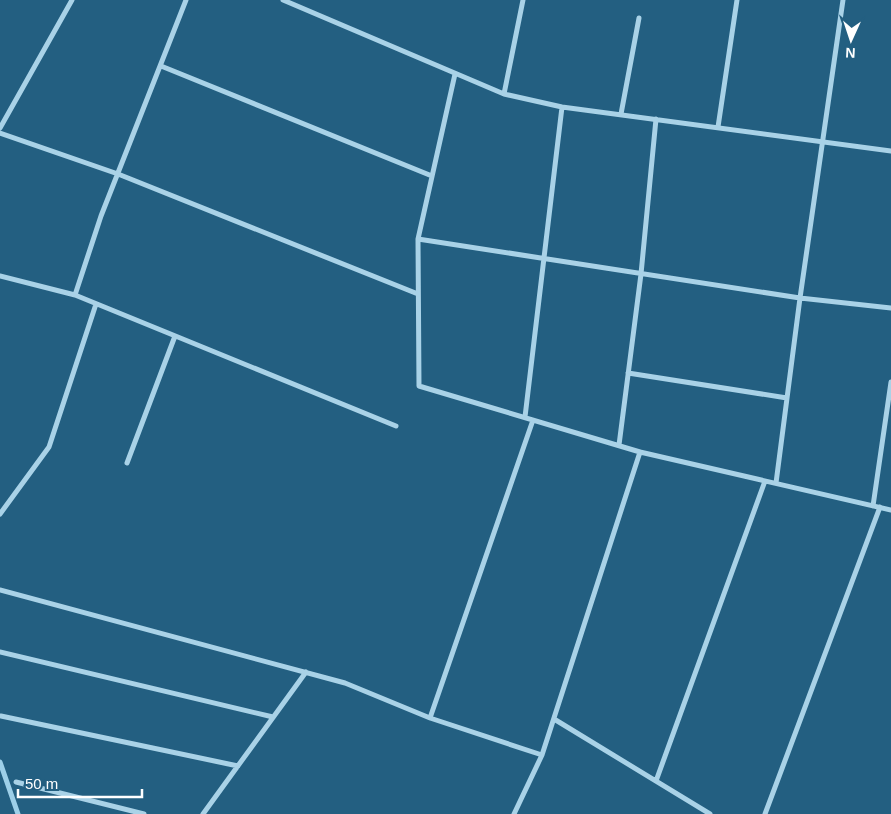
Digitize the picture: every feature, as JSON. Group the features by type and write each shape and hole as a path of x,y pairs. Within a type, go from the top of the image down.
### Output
{"street":[{"path":"0,128 72,0"},
{"path":"75,295 92,242 186,0"},
{"path":"283,0 504,94 562,106 891,151"},
{"path":"504,94 523,0"},
{"path":"718,127 737,0"},
{"path":"776,483 800,298 843,0"},
{"path":"621,114 638,18"},
{"path":"161,66 432,176"},
{"path":"456,74 418,239 419,386 640,452 891,510"},
{"path":"525,417 562,106"},
{"path":"619,445 641,274 656,119"},
{"path":"0,133 118,174 418,294"},
{"path":"418,239 800,298 891,308"},
{"path":"0,276 75,295 396,426"},
{"path":"0,514 49,447 96,304"},
{"path":"128,463 175,336"},
{"path":"628,373 787,398"},
{"path":"873,506 891,382"},
{"path":"430,718 533,420"},
{"path":"514,814 542,755 640,452"},
{"path":"656,781 765,481"},
{"path":"765,814 880,507"},
{"path":"0,590 345,683 430,718 542,755"},
{"path":"0,652 273,718"},
{"path":"203,814 306,672"},
{"path":"0,716 238,766"},
{"path":"554,719 710,814"},
{"path":"16,782 144,814"}],"waterway":[{"path":"0,762 18,814"}]}
